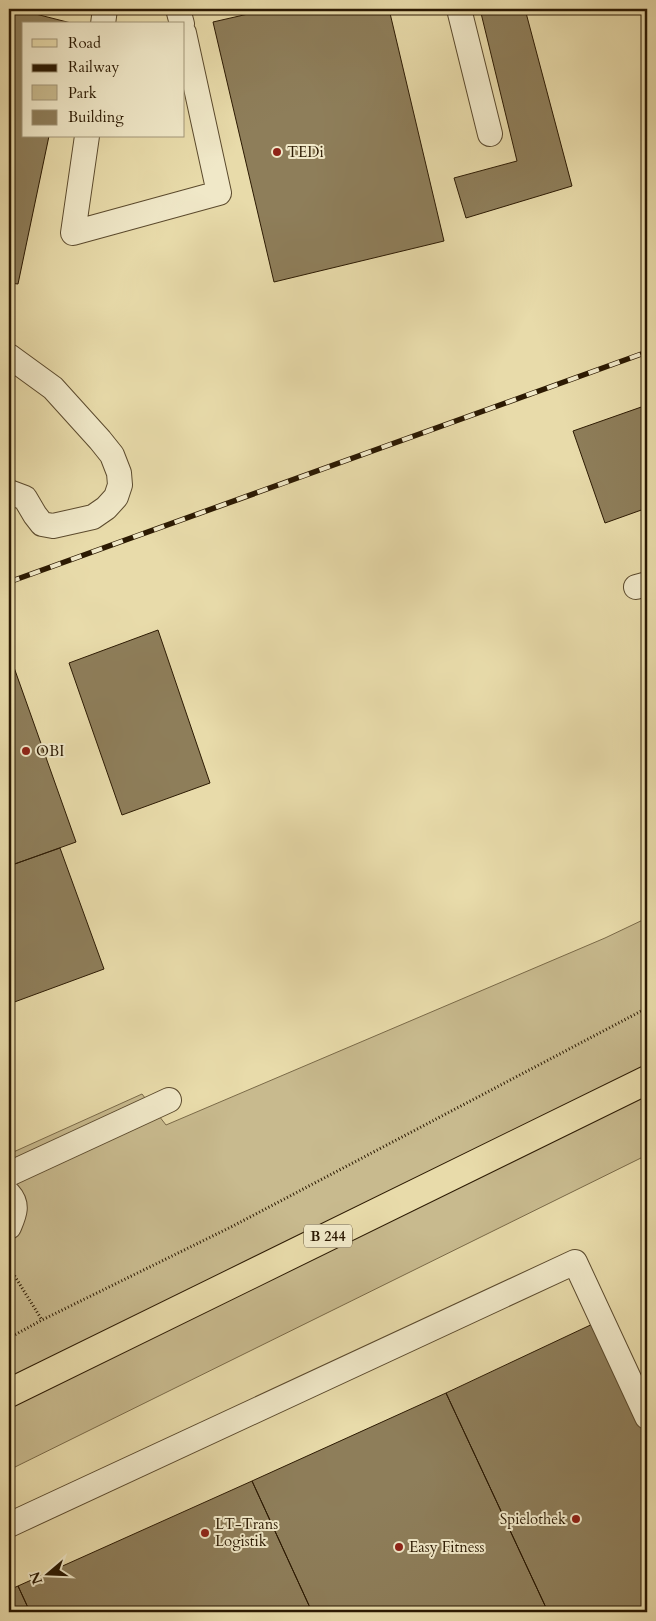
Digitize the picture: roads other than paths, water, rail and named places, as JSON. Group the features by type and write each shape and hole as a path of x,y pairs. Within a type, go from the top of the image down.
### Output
{"main road":[{"name":"B 244","path":"9,1393 647,1080"}],"street":[{"path":"103,22 105,9"},
{"path":"178,9 181,22"},
{"path":"459,9 490,134"},
{"path":"87,138 73,233 219,193 185,38"},
{"path":"9,356 53,388 100,440 112,455 119,473 120,485 116,497 106,508 93,517 53,526 42,524 25,498 9,492"},
{"path":"9,1174 169,1100"},
{"path":"9,1194 16,1212 9,1227"},
{"path":"9,1525 575,1262 647,1417"}],"railway":[{"path":"9,582 647,352"}],"place":[{"name":"TEDi","path":"277,152"},
{"name":"OBI","path":"26,751"},
{"name":"Spielothek","path":"576,1519"},
{"name":"LT-Trans Logistik","path":"205,1533"},
{"name":"Easy Fitness","path":"399,1547"}]}
